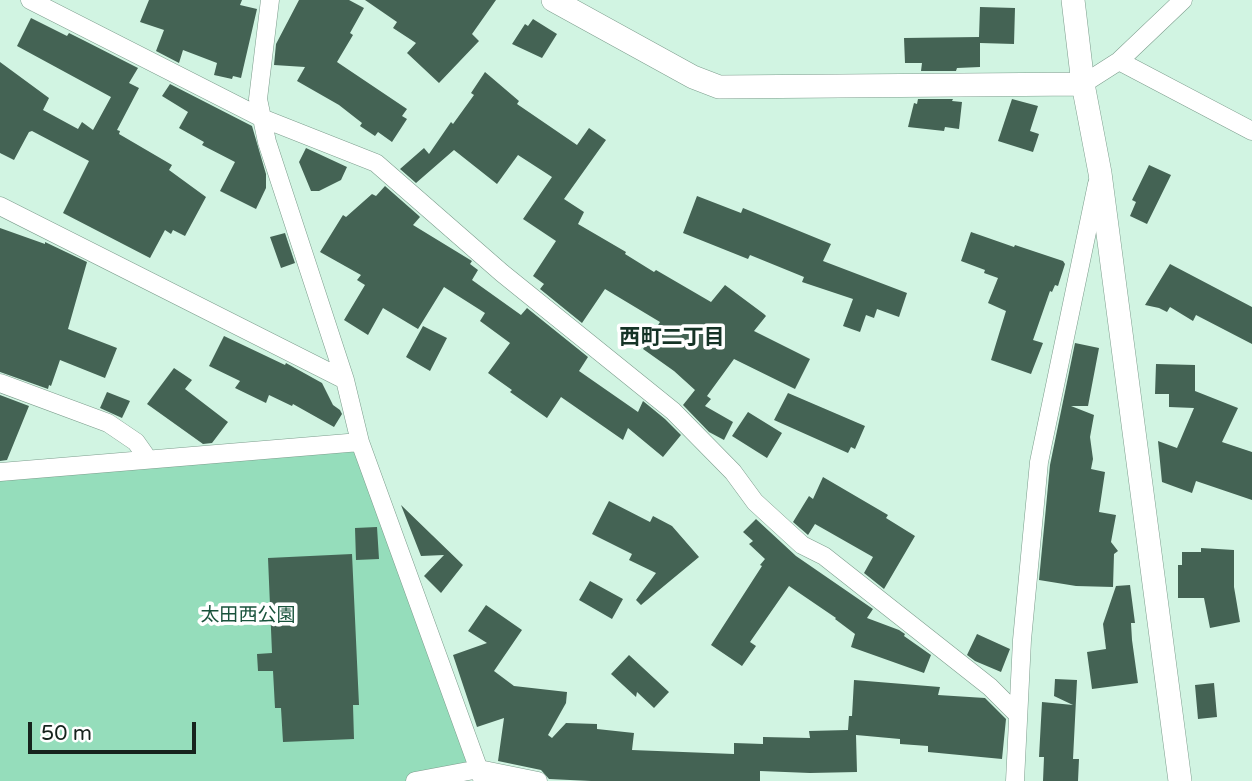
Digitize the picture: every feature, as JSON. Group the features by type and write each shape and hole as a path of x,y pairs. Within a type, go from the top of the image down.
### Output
{"street":[{"path":"30,0 262,118 376,163 502,273 673,411 733,472 755,502 802,545 824,556 990,687 1018,715"},
{"path":"270,0 258,99 267,142 345,380 360,442 481,775"},
{"path":"553,0 693,77 719,87 1083,84 1119,61 1183,0"},
{"path":"1073,0 1083,84 1100,173 1180,781"},
{"path":"1119,61 1252,131"},
{"path":"1015,781 1022,639 1039,462 1100,173"},
{"path":"0,206 345,380"},
{"path":"0,383 108,423 136,442 148,459"},
{"path":"0,472 360,442"},
{"path":"415,781 481,775 538,781"}],"green space":[{"name":"太田西公園","path":"360,442 479,769 415,781 0,781 0,472"}],"building":[{"path":"149,0 242,0 240,5 257,9 241,78 214,75 217,63 183,50 179,63 156,51 164,30 140,22"},
{"path":"299,0 349,0 364,8 350,33 353,35 337,62 407,109 402,116 407,119 392,142 378,132 375,136 360,126 362,123 339,105 297,81 305,67 274,65 276,44"},
{"path":"365,0 496,0 472,34 479,41 439,83 407,53 416,43 393,28 397,22"},
{"path":"980,7 1015,8 1014,44 980,43 980,67 957,68 956,71 921,71 922,63 905,63 904,38 979,37"},
{"path":"31,18 67,36 69,33 138,68 129,83 139,88 117,130 120,131 119,134 172,165 169,170 206,197 185,236 173,230 171,234 165,230 150,258 63,213 89,161 32,131 14,160 0,153 0,62 49,98 43,110 78,129 82,122 93,130 111,97 17,46"},
{"path":"533,19 557,34 542,58 512,44 525,24 528,26"},
{"path":"485,72 519,101 517,104 577,145 589,128 606,140 564,199 584,212 578,224 654,272 656,270 711,302 725,285 764,314 766,316 754,331 810,359 795,389 734,359 707,396 711,399 705,406 733,422 724,440 709,432 683,405 695,390 643,349 660,322 605,289 582,323 540,289 544,284 533,276 556,241 523,219 552,177 518,155 497,184 454,150 416,183 400,169 424,148 429,154 474,95 471,93"},
{"path":"170,84 252,126 266,174 266,188 256,209 220,191 235,162 202,145 204,142 179,128 188,112 162,96"},
{"path":"918,99 953,99 952,101 962,102 959,129 945,127 944,131 908,127 914,103 917,104"},
{"path":"1012,99 1038,106 1030,131 1039,134 1033,152 998,141"},
{"path":"306,148 347,167 341,180 319,191 311,191 299,162"},
{"path":"1149,165 1171,175 1147,224 1130,216 1136,202 1132,200"},
{"path":"385,186 420,217 413,225 472,261 470,264 478,270 472,280 521,315 527,308 588,357 579,371 638,412 643,401 665,419 681,435 663,457 628,428 623,440 561,397 547,418 510,392 512,390 488,373 510,343 480,321 485,313 444,287 418,329 383,308 368,335 344,320 365,285 357,280 361,275 320,252 343,215 346,217 372,194 376,196"},
{"path":"697,196 741,213 743,208 831,244 823,261 907,293 899,317 877,309 874,318 866,315 860,332 843,326 853,299 802,282 804,277 750,255 748,259 683,233"},
{"path":"0,228 45,242 87,262 68,329 117,348 105,378 60,360 48,389 0,372"},
{"path":"971,232 1063,261 1065,264 1058,286 1055,285 1052,292 1050,291 1033,340 1043,343 1031,374 991,360 1006,311 988,303 998,278 961,261"},
{"path":"285,233 295,263 281,268 270,237"},
{"path":"1170,264 1252,307 1252,344 1196,315 1193,321 1170,307 1167,312 1145,305"},
{"path":"423,326 447,338 430,371 406,357"},
{"path":"224,336 285,365 286,363 322,383 333,405 342,414 334,427 293,404 292,406 269,395 266,403 235,388 240,381 209,366"},
{"path":"1075,343 1099,348 1088,406 1071,406 1094,415 1090,437 1093,459 1091,469 1105,472 1099,512 1116,515 1111,542 1118,551 1114,554 1113,587 1076,586 1039,580 1050,465"},
{"path":"1156,364 1195,365 1195,391 1238,408 1222,442 1252,452 1252,500 1196,481 1192,493 1162,482 1158,441 1177,448 1194,408 1169,407 1169,394 1155,394"},
{"path":"174,368 192,380 185,389 228,422 212,443 203,444 147,404"},
{"path":"107,392 130,401 122,418 100,408"},
{"path":"788,393 865,426 855,449 851,447 848,453 774,420"},
{"path":"0,395 29,406 7,460 0,461"},
{"path":"748,412 782,433 767,458 732,436"},
{"path":"823,477 888,515 886,518 915,536 884,589 864,573 873,557 815,524 808,535 793,522 809,496 813,499"},
{"path":"609,501 650,522 653,516 672,526 699,557 641,605 636,600 656,573 629,560 632,554 592,534"},
{"path":"401,505 463,565 441,593 424,576 444,555 421,556"},
{"path":"756,519 796,556 873,609 867,618 899,630 931,655 924,673 851,647 855,634 789,586 750,642 756,646 742,666 711,645 765,559 749,544 753,541 743,532"},
{"path":"377,527 379,559 356,560 355,528"},
{"path":"1201,548 1234,550 1234,587 1240,622 1210,628 1204,598 1178,598 1178,565 1182,565 1182,552 1201,552"},
{"path":"352,554 359,705 353,705 354,739 283,742 281,708 275,708 273,671 258,671 257,654 272,653 268,558"},
{"path":"590,581 623,599 612,619 579,600"},
{"path":"1130,585 1135,623 1131,623 1132,640 1138,683 1092,689 1087,652 1106,649 1103,624 1116,586"},
{"path":"486,605 522,630 494,671 514,686 567,692 566,703 548,735 552,738 566,723 597,724 597,729 634,733 632,750 734,754 734,743 763,744 763,737 810,738 809,731 848,730 849,716 852,716 854,680 940,687 938,695 985,698 1006,719 1002,759 928,752 928,746 900,744 900,739 856,735 857,772 760,771 760,781 549,779 541,770 498,761 504,718 477,727 453,655 487,643 468,631"},
{"path":"977,634 1010,649 1001,672 967,655"},
{"path":"629,655 669,692 654,708 637,692 636,697 611,674"},
{"path":"1055,679 1077,680 1073,759 1079,759 1078,781 1043,781 1044,757 1039,757 1042,702 1073,705 1054,696"},
{"path":"1214,683 1217,717 1198,719 1195,685"}],"district":[{"name":"西町二丁目","path":"672,338"}]}
